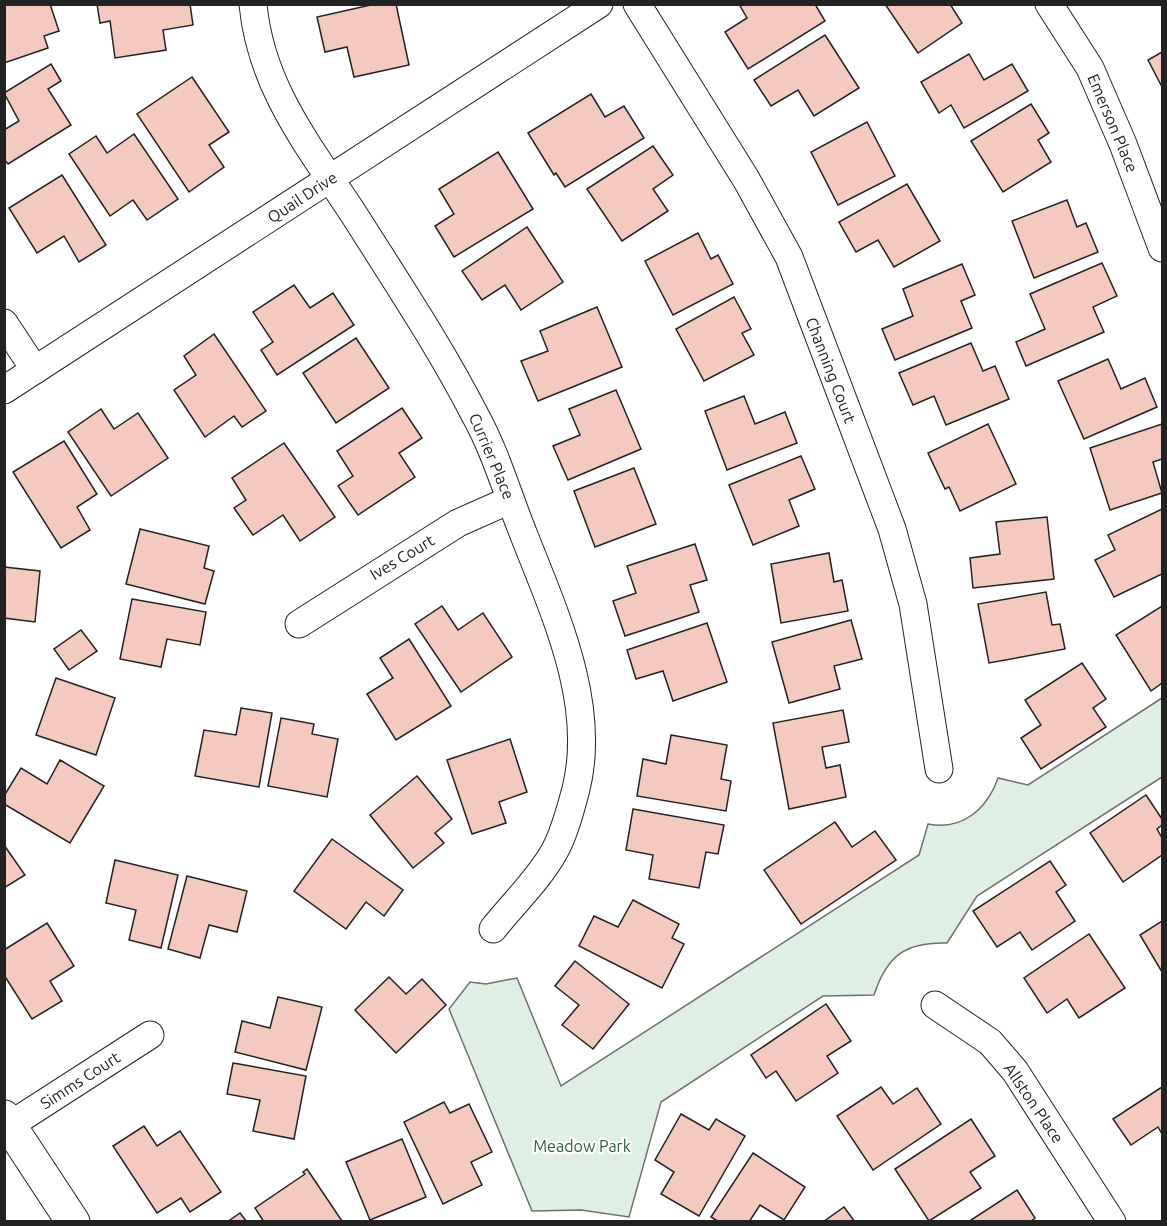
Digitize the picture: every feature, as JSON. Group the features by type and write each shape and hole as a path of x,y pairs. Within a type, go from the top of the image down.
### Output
{"street":[{"name":"Currier Place","path":"253,4 255,29 267,72 290,119 332,178 445,358 477,418 548,597 572,672 583,731 576,788 555,852 493,929"},
{"name":"Quail Drive","path":"4,390 599,4"},
{"name":"Channing Court","path":"637,4 746,179 789,257 892,529 913,604 939,769"},
{"name":"Emerson Place","path":"1049,4 1090,68 1123,144 1162,248"},
{"path":"4,323 35,370"},
{"name":"Ives Court","path":"298,624 458,523 510,500"},
{"name":"Allston Place","path":"935,1005 990,1042 1015,1071 1112,1221"},
{"name":"Simms Court","path":"6,1124 150,1035"},
{"path":"6,1124 73,1221"}],"green space":[{"name":"Meadow Park","path":"1162,698 1162,777 977,896 947,943 920,945 900,954 885,970 874,995 823,996 661,1102 629,1217 581,1210 532,1211 449,1009 470,982 486,984 517,978 561,1086 919,855 928,824 952,824 972,815 987,799 998,778 1028,785"}],"building":[{"path":"4,4 50,4 59,31 44,36 48,48 4,63"},
{"path":"97,4 190,4 193,25 163,30 166,50 115,58 110,21 100,23"},
{"path":"375,4 396,4 409,65 354,77 347,47 325,52 317,17"},
{"path":"739,4 815,4 825,21 748,69 725,32 747,18"},
{"path":"885,4 950,4 962,23 918,53"},
{"path":"825,35 859,88 814,116 798,90 771,106 754,80"},
{"path":"1162,52 1162,87 1148,60"},
{"path":"969,54 984,80 1012,64 1028,91 964,128 951,105 939,113 921,82"},
{"path":"51,64 61,81 48,89 71,125 8,164 4,159 4,130 19,121 4,93"},
{"path":"192,77 229,132 209,145 224,167 189,192 137,114"},
{"path":"591,94 605,117 624,106 644,138 565,187 556,173 554,175 528,133"},
{"path":"1031,104 1049,133 1038,140 1051,162 1003,192 971,141"},
{"path":"867,122 895,176 838,205 811,152"},
{"path":"134,134 178,199 147,220 133,200 110,216 69,154 96,136 107,153"},
{"path":"653,146 673,175 653,189 668,211 622,241 587,189"},
{"path":"498,152 533,209 454,257 435,226 454,214 439,189"},
{"path":"62,175 106,245 79,262 64,236 37,253 9,208"},
{"path":"907,184 940,241 894,267 878,240 856,252 839,222"},
{"path":"1067,200 1077,227 1086,223 1098,252 1034,278 1012,221"},
{"path":"527,227 563,282 521,310 505,285 482,300 462,271"},
{"path":"698,233 711,259 718,255 733,284 673,315 645,261"},
{"path":"1102,263 1117,296 1093,307 1104,332 1026,366 1016,342 1045,329 1030,294"},
{"path":"962,264 975,295 961,301 972,328 895,360 882,329 913,316 903,289"},
{"path":"294,285 310,308 333,293 354,325 277,375 261,350 273,342 253,312"},
{"path":"734,297 751,329 742,333 754,355 704,381 676,329"},
{"path":"597,307 622,367 538,401 521,361 548,351 540,331"},
{"path":"214,334 266,411 242,427 234,416 205,437 174,390 196,375 184,356"},
{"path":"356,338 389,388 336,423 303,373"},
{"path":"971,343 983,371 995,366 1009,399 946,425 934,396 913,405 899,373"},
{"path":"1108,359 1121,389 1145,378 1157,407 1084,439 1058,381"},
{"path":"616,390 641,449 568,480 553,446 580,435 569,409"},
{"path":"744,396 755,424 785,412 797,443 727,470 705,411"},
{"path":"402,408 422,438 399,453 415,477 358,515 338,486 353,476 337,451"},
{"path":"101,409 114,429 138,413 168,458 111,496 68,432"},
{"path":"988,424 1016,484 960,511 949,487 945,489 928,453"},
{"path":"1162,424 1162,459 1153,462 1162,493 1110,510 1090,448"},
{"path":"64,441 97,494 77,507 90,530 61,548 13,472"},
{"path":"284,443 335,517 300,541 283,515 253,535 234,508 246,500 232,478"},
{"path":"801,456 815,489 789,500 799,526 753,545 729,485"},
{"path":"634,468 656,524 595,547 574,491"},
{"path":"1162,509 1162,574 1114,597 1095,560 1115,550 1108,535"},
{"path":"1047,517 1054,579 973,588 970,558 1000,554 996,522"},
{"path":"140,529 209,546 204,568 214,571 205,604 126,584"},
{"path":"695,544 707,580 690,585 699,612 625,636 613,601 636,593 627,566"},
{"path":"829,553 834,582 842,580 848,611 781,623 771,564"},
{"path":"4,567 40,571 35,622 4,618"},
{"path":"1046,592 1052,625 1060,624 1065,649 989,663 978,604"},
{"path":"132,599 206,612 200,645 167,639 161,667 120,659"},
{"path":"442,606 458,630 483,613 512,657 461,692 415,624"},
{"path":"1162,606 1162,683 1151,691 1116,635"},
{"path":"851,620 862,659 834,666 840,689 789,703 772,642"},
{"path":"707,623 727,682 673,701 663,671 636,679 627,650"},
{"path":"81,630 97,651 69,670 54,649"},
{"path":"409,639 451,706 396,740 367,694 393,678 380,658"},
{"path":"1082,663 1106,699 1093,708 1106,727 1041,769 1021,738 1041,725 1025,700"},
{"path":"56,678 115,698 96,755 36,735"},
{"path":"241,708 272,713 259,787 195,776 204,730 236,735"},
{"path":"843,710 849,742 822,747 826,768 840,765 846,797 789,809 773,723"},
{"path":"281,718 314,724 312,734 338,739 327,797 268,786"},
{"path":"671,735 727,745 721,779 731,781 726,811 637,796 643,759 666,764"},
{"path":"510,739 527,792 499,802 506,823 472,834 447,760"},
{"path":"60,760 104,786 70,843 4,804 4,796 21,768 47,784"},
{"path":"417,776 452,819 435,833 444,843 413,868 370,815"},
{"path":"1146,795 1162,819 1162,825 1157,829 1162,838 1162,855 1123,882 1090,833"},
{"path":"633,809 724,825 718,854 706,852 699,888 649,879 653,855 626,850"},
{"path":"835,822 852,847 875,831 896,860 801,924 764,870"},
{"path":"332,839 403,890 384,916 366,902 346,929 294,891"},
{"path":"4,845 25,875 4,888"},
{"path":"115,860 178,875 161,948 129,940 136,910 106,903"},
{"path":"1050,861 1066,885 1056,892 1075,921 1032,950 1020,932 997,947 973,911"},
{"path":"187,876 247,891 237,932 209,925 200,958 168,949"},
{"path":"633,900 679,924 672,938 684,944 662,988 579,946 594,916 618,927"},
{"path":"1162,921 1162,972 1140,935"},
{"path":"47,923 74,966 50,981 62,1001 32,1019 4,975 4,950"},
{"path":"1089,934 1125,988 1079,1018 1067,999 1047,1013 1024,978"},
{"path":"575,961 629,1004 593,1049 562,1025 579,1005 555,986"},
{"path":"389,977 406,994 422,979 446,1005 396,1053 355,1010"},
{"path":"278,997 322,1007 306,1070 235,1052 242,1021 270,1028"},
{"path":"826,1004 851,1041 827,1056 838,1073 796,1101 776,1071 766,1078 751,1055"},
{"path":"233,1063 306,1076 294,1139 253,1131 260,1100 227,1094"},
{"path":"881,1087 893,1104 917,1088 941,1124 873,1170 837,1116"},
{"path":"1162,1087 1162,1134 1158,1127 1131,1145 1113,1119"},
{"path":"444,1102 450,1113 469,1104 492,1152 471,1162 482,1185 443,1204 404,1122"},
{"path":"681,1114 709,1130 716,1119 745,1136 699,1216 661,1194 674,1172 655,1160"},
{"path":"971,1119 995,1156 970,1172 981,1188 929,1221 895,1169"},
{"path":"144,1126 157,1146 180,1131 221,1192 190,1212 181,1198 157,1213 113,1146"},
{"path":"402,1139 426,1197 370,1220 346,1162"},
{"path":"753,1153 805,1187 784,1220 760,1205 749,1222 719,1222 711,1217"},
{"path":"307,1169 342,1221 264,1222 255,1208 305,1174 303,1172"},
{"path":"1017,1190 1035,1218 1030,1222 968,1222"},
{"path":"844,1207 855,1222 823,1222"},
{"path":"240,1213 247,1222 227,1222"}]}
